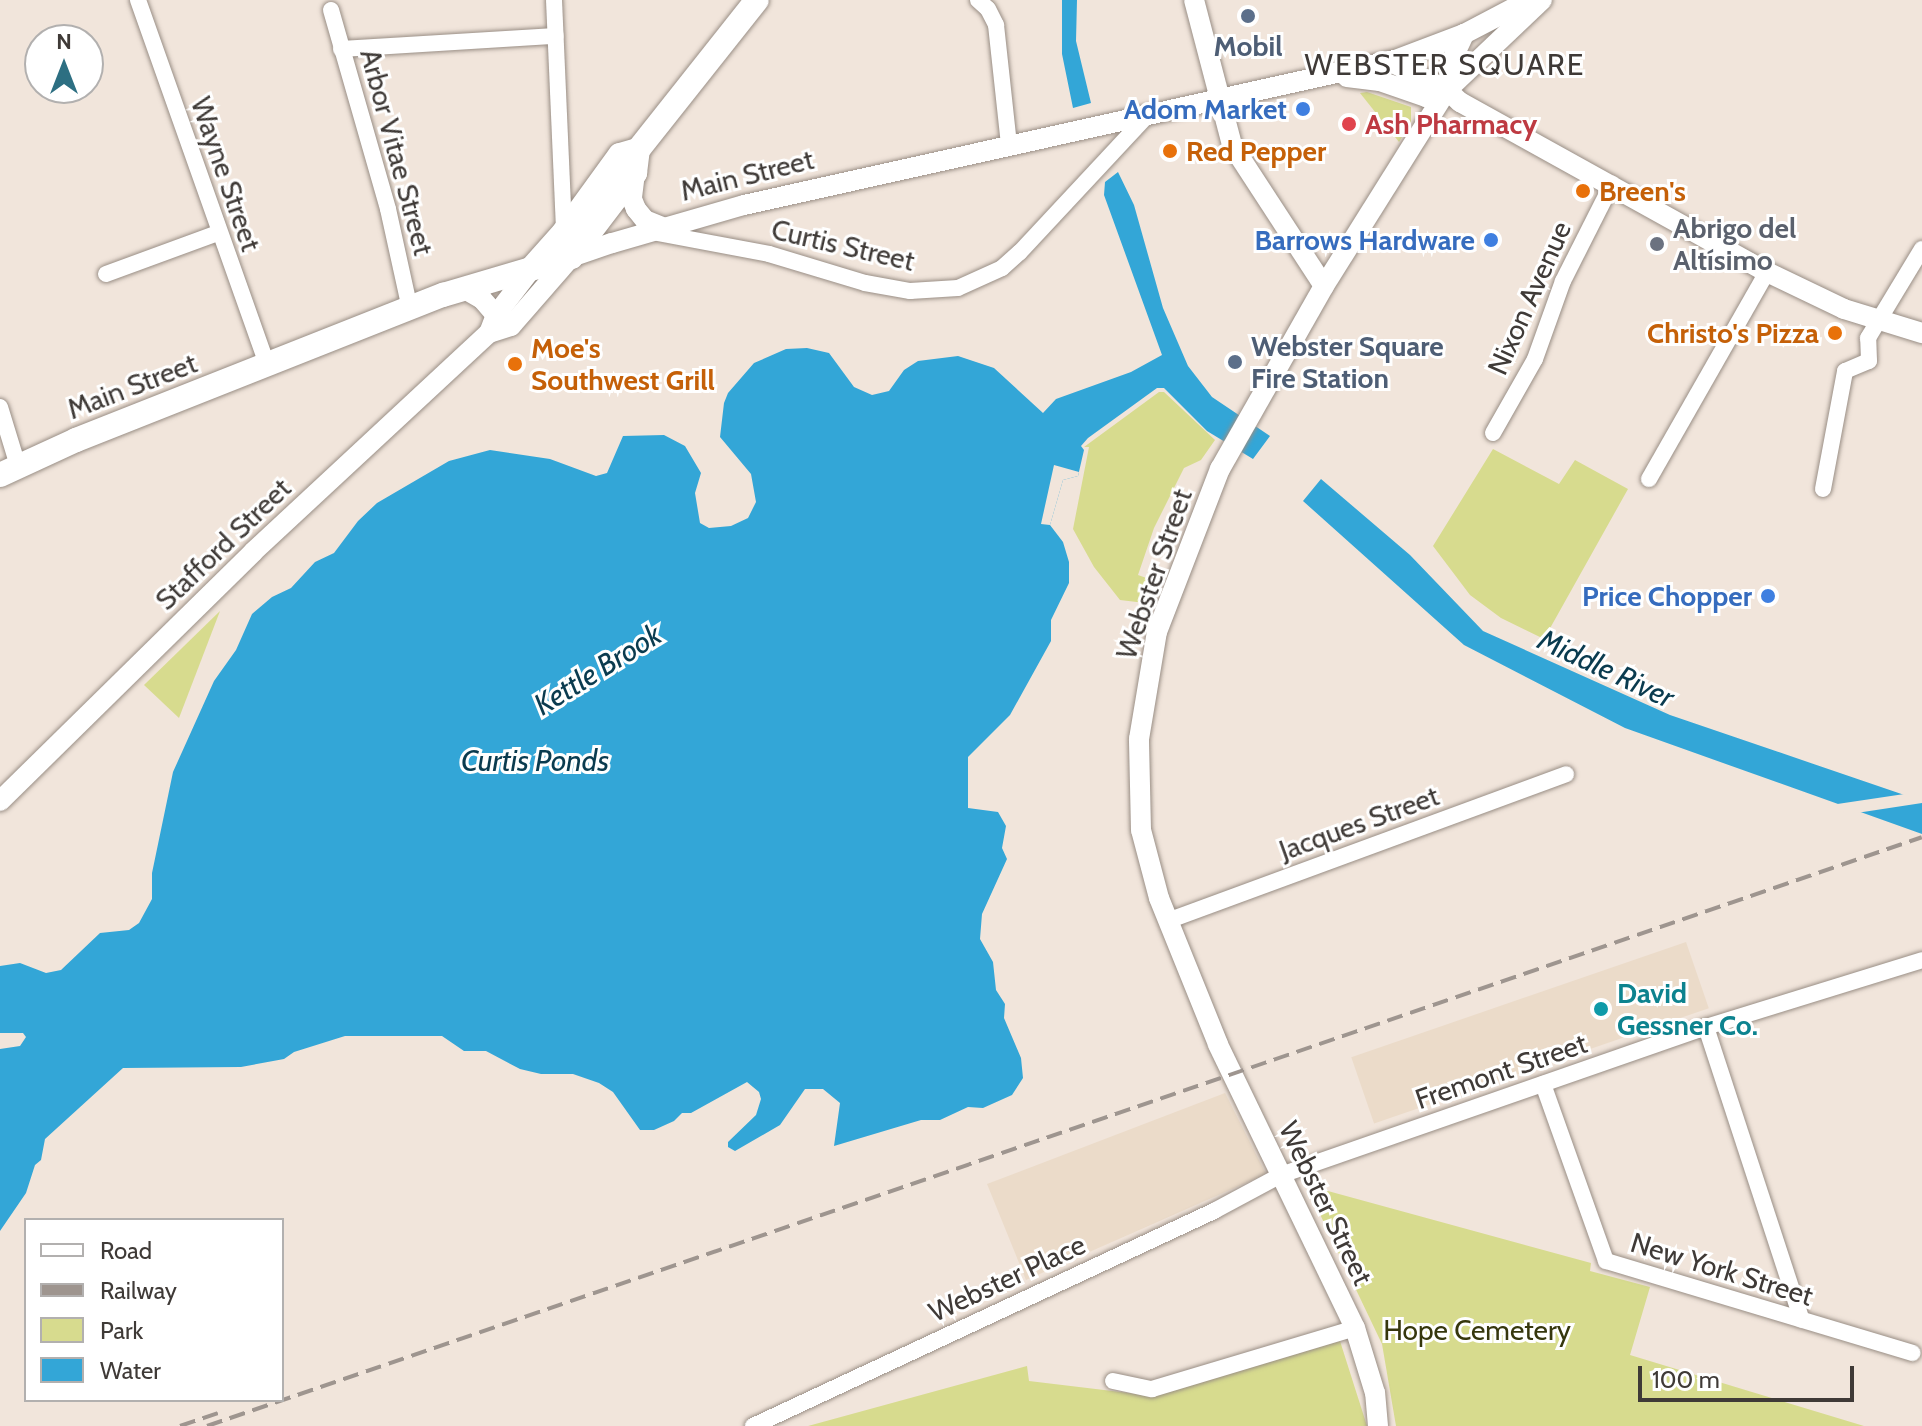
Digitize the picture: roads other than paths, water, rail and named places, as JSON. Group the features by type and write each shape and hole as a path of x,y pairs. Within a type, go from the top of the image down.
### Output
{"highway":[{"path":"571,257 636,162 757,0"},
{"path":"532,268 564,232 620,155 636,162"},
{"name":"Main Street","path":"9,471 96,431 463,288 571,257"}],"main road":[{"path":"1194,0 1232,145 1324,286"},
{"name":"Main Street","path":"571,257 744,205 1389,61 1464,34 1529,0"},
{"name":"Webster Street","path":"1378,1426 1375,1393 1355,1328 1222,1052 1147,861 1141,830 1137,770 1142,709 1157,632 1220,469 1324,286 1447,90 1542,0"},
{"name":"Webster Street","path":"1447,90 1452,60 1464,34"},
{"path":"1389,61 1447,90 1460,102 1767,272 1831,304 1922,333"},
{"path":"1330,75 1380,81 1426,97 1447,90"},
{"path":"636,162 632,199 645,220 658,230"},
{"name":"Stafford Street","path":"493,324 511,326 571,257"},
{"name":"Stafford Street","path":"0,801 253,552 493,324 532,268"},
{"path":"463,288 482,299 493,324"}],"street":[{"name":"Wayne Street","path":"138,0 267,365"},
{"path":"554,0 564,232"},
{"path":"978,0 996,25 1009,145"},
{"name":"Arbor Vitae Street","path":"331,10 391,221 410,309"},
{"path":"341,49 556,36"},
{"name":"Curtis Street","path":"658,230 769,254 865,283 910,291 958,288 1002,268 1020,252 1147,116"},
{"name":"Nixon Avenue","path":"1493,433 1535,359 1563,281 1612,184"},
{"path":"106,274 218,233"},
{"path":"1823,489 1845,371 1869,361 1868,338 1922,249"},
{"path":"1649,479 1767,272"},
{"path":"0,407 9,471"},
{"name":"Jacques Street","path":"1170,920 1566,774"},
{"name":"Fremont Street","path":"1281,1175 1706,1027 1922,960"},
{"path":"1706,1027 1802,1320"},
{"name":"New York Street","path":"1543,1084 1606,1261 1912,1353"},
{"name":"Webster Place","path":"753,1426 1214,1211 1281,1175"},
{"path":"1113,1381 1152,1389 1355,1328"}],"water":[{"path":"1062,0 1077,0 1076,41 1091,103 1073,108 1062,54"},
{"name":"Curtis Ponds","path":"1118,172 1134,205 1163,308 1188,366 1212,397 1270,436 1253,459 1207,431 1164,388 1157,388 1088,438 1081,446 1084,450 1078,476 1063,480 1050,525 1063,542 1069,562 1069,583 1051,620 1051,641 1010,715 968,757 968,808 998,812 1006,826 1002,848 1007,859 982,914 980,939 993,962 996,990 1005,1004 1004,1018 1021,1058 1023,1078 1012,1095 983,1108 968,1107 940,1120 921,1120 834,1146 840,1103 823,1089 805,1089 780,1125 735,1151 728,1147 728,1142 756,1115 761,1099 759,1092 747,1082 654,1130 640,1130 613,1092 599,1083 573,1074 541,1074 520,1069 486,1051 464,1051 442,1036 345,1036 294,1052 284,1059 241,1067 123,1068 45,1139 41,1160 35,1165 26,1193 0,1231 0,1049 20,1046 26,1037 23,1033 0,1033 0,966 20,963 46,973 61,970 100,933 129,930 139,923 152,899 152,873 173,772 214,681 236,650 252,614 272,597 291,588 315,562 334,553 358,521 377,503 449,461 490,450 550,459 596,476 607,473 623,436 664,435 685,446 701,473 695,493 700,523 709,528 731,526 748,518 756,502 751,474 720,437 724,403 728,393 754,363 786,349 807,348 829,353 854,387 872,395 889,391 904,370 918,361 958,356 994,368 1043,413 1056,399 1131,372 1162,355 1104,195 1105,182"},
{"path":"1321,479 1410,555 1483,631 1670,715 1922,801 1922,834 1625,728 1464,645 1303,501"}],"railway":[{"path":"284,1400 1922,837"},
{"path":"207,1426 277,1402"},
{"path":"180,1426 218,1413"}],"place":[{"name":"Mobil","path":"1248,16"},
{"name":"Adom Market","path":"1303,109"},
{"name":"Ash Pharmacy","path":"1349,124"},
{"name":"Red Pepper","path":"1170,151"},
{"name":"Breen's","path":"1583,191"},
{"name":"Barrows Hardware","path":"1491,240"},
{"name":"Abrigo del Altísimo","path":"1657,244"},
{"name":"Christo's Pizza","path":"1835,333"},
{"name":"Webster Square Fire Station","path":"1235,362"},
{"name":"Moe's Southwest Grill","path":"515,364"},
{"name":"Price Chopper","path":"1768,596"},
{"name":"David Gessner Co.","path":"1601,1009"}],"district":[{"name":"WEBSTER SQUARE","path":"1445,65"}],"water label":[{"name":"Middle River","path":"1606,669"},
{"name":"Kettle Brook","path":"598,670"}],"park label":[{"name":"Hope Cemetery","path":"1477,1330"}]}
